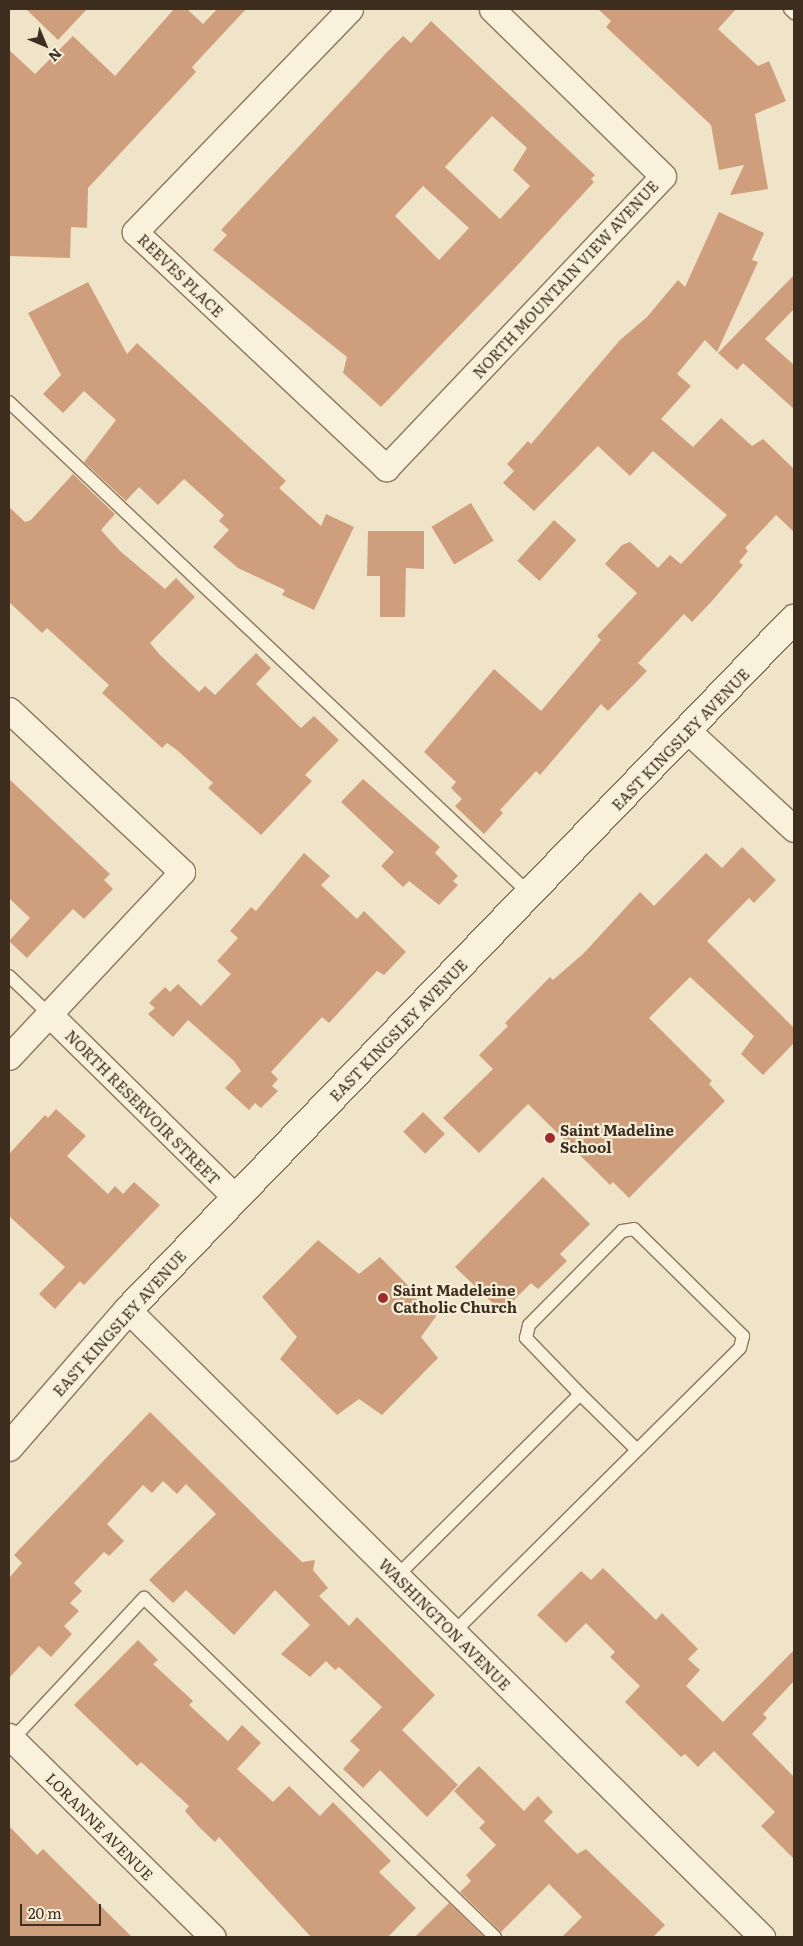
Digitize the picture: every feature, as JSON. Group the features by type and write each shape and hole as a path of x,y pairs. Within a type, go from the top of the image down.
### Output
{"street":[{"name":"REEVES PLACE","path":"350,9 135,232 386,468"},
{"name":"NORTH MOUNTAIN VIEW AVENUE","path":"386,468 663,176 492,9"},
{"name":"EAST KINGSLEY AVENUE","path":"9,1447 128,1310 235,1197 689,732 794,619"},
{"path":"9,710 182,872 51,1016 9,1057"},
{"path":"689,732 794,829"},
{"name":"NORTH RESERVOIR STREET","path":"51,1016 235,1197"},
{"name":"WASHINGTON AVENUE","path":"128,1310 762,1937"},
{"name":"LORANNE AVENUE","path":"10,1740 214,1937"}],"lane":[{"path":"790,9 794,13"},
{"path":"9,402 530,894"},
{"path":"9,976 51,1016"},
{"path":"454,1632 740,1348 743,1336 634,1229 622,1231 529,1325 526,1338 637,1450"},
{"path":"397,1576 580,1394"},
{"path":"10,1740 144,1598 495,1937"}],"building":[{"path":"26,9 87,9 58,40"},
{"path":"174,9 187,9 203,24 217,9 246,9 192,67 196,72 88,188 87,228 71,227 70,258 9,256 9,50 35,74 73,36 115,76"},
{"path":"598,9 736,9 718,29 758,66 769,61 786,101 755,114 768,189 730,195 744,165 719,170 711,125 606,27 611,21"},
{"path":"431,21 595,175 591,179 594,182 514,269 381,407 343,373 347,357 213,250 227,235 221,230 388,51 403,36 411,43","holes":["492,116 527,148 513,170 530,186 500,219 445,167","423,186 469,228 439,260 395,216"]},
{"path":"719,212 764,233 752,260 758,262 717,352 705,340 677,374 691,386 661,419 693,447 721,418 752,446 763,439 794,469 794,532 776,515 745,548 748,551 739,562 743,565 711,602 692,622 684,614 638,663 647,671 608,711 601,704 540,775 536,771 500,810 503,813 484,834 455,806 462,799 451,788 456,782 424,752 494,669 541,711 601,640 597,636 637,593 605,564 622,545 630,542 658,568 670,555 681,564 727,515 653,451 630,476 598,446 534,511 503,483 514,471 507,464 528,441 531,444 620,340 647,317 678,280 685,287"},
{"path":"794,275 794,309 765,339 794,365 794,409 743,363 737,370 718,353"},
{"path":"88,282 127,354 137,343 286,481 279,488 321,526 326,514 354,527 314,610 282,595 285,590 238,568 213,547 229,530 219,521 224,515 184,479 158,505 139,487 126,501 84,462 116,420 84,391 63,413 43,394 61,375 28,313"},
{"path":"73,474 115,514 101,530 120,551 165,589 176,578 195,597 150,643 160,655 199,692 205,686 215,695 256,653 271,668 256,684 301,728 314,716 339,740 305,775 312,781 261,835 208,788 213,783 177,750 167,743 162,748 102,693 109,685 47,628 42,633 9,602 9,507 25,522 31,520"},
{"path":"471,503 494,541 454,564 432,527"},
{"path":"554,520 576,540 539,581 517,561"},
{"path":"368,531 424,531 424,569 406,568 405,617 380,617 380,576 367,576"},
{"path":"9,779 110,874 104,880 113,889 84,919 73,909 27,958 9,941 30,918 9,898"},
{"path":"363,779 440,847 435,853 458,876 453,881 458,885 439,905 409,881 403,887 381,866 394,852 341,802"},
{"path":"742,847 776,880 754,903 749,898 707,941 794,1028 794,1043 763,1075 741,1054 754,1036 690,977 649,1018 712,1081 709,1084 725,1101 629,1198 613,1182 610,1185 528,1104 479,1153 443,1118 493,1069 479,1055 508,1026 505,1023 550,977 553,980 584,953 640,892 654,906 706,853 722,868"},
{"path":"304,853 330,876 321,885 357,919 364,911 406,952 384,975 377,971 329,1023 322,1017 271,1072 278,1079 272,1086 278,1091 261,1108 255,1103 249,1110 225,1088 241,1071 234,1061 188,1020 173,1037 148,1014 155,1008 149,1003 165,987 170,992 178,984 201,1006 231,974 217,961 238,938 230,931 251,907 256,911"},
{"path":"56,1109 86,1136 67,1156 108,1194 115,1186 123,1194 134,1182 160,1205 84,1285 80,1281 55,1309 39,1294 65,1267 9,1216 9,1154 45,1115 48,1118"},
{"path":"423,1112 445,1134 425,1154 403,1132"},
{"path":"543,1177 590,1224 560,1254 567,1261 538,1289 531,1283 502,1312 455,1267"},
{"path":"318,1240 359,1274 380,1257 437,1315 421,1337 438,1358 382,1415 359,1399 337,1415 280,1359 297,1337 262,1297"},
{"path":"150,1412 302,1562 315,1560 313,1570 328,1588 319,1596 349,1626 357,1617 435,1695 402,1730 458,1785 427,1817 380,1770 363,1788 343,1769 360,1750 350,1741 382,1707 339,1667 335,1670 326,1661 310,1677 281,1654 310,1625 275,1590 234,1635 186,1590 173,1603 149,1580 216,1514 186,1484 177,1494 163,1481 152,1493 143,1485 107,1524 124,1541 109,1556 104,1552 74,1583 82,1591 70,1603 79,1611 64,1626 72,1634 51,1657 39,1646 9,1678 9,1578 22,1563 14,1555"},
{"path":"603,1568 656,1620 662,1613 698,1649 688,1659 700,1670 686,1686 723,1722 794,1650 794,1681 763,1714 767,1718 752,1734 794,1777 794,1859 761,1826 775,1812 714,1751 698,1767 685,1754 681,1757 625,1702 640,1686 610,1657 615,1652 586,1623 566,1643 537,1615 581,1571 591,1580"},
{"path":"138,1640 158,1660 153,1664 193,1701 189,1705 228,1741 242,1725 261,1743 237,1769 273,1802 289,1786 320,1816 333,1802 391,1861 379,1872 416,1908 388,1937 311,1937 219,1837 215,1842 199,1827 185,1811 189,1806 141,1762 137,1766 74,1705"},
{"path":"479,1766 524,1811 538,1796 553,1812 544,1821 577,1854 586,1849 665,1925 653,1937 562,1937 582,1917 549,1884 501,1932 460,1892 471,1881 466,1875 496,1845 479,1828 485,1822 454,1791"},
{"path":"9,1826 37,1855 43,1849 132,1937 9,1937"},
{"path":"449,1903 484,1937 415,1937"}],"place":[{"name":"Saint Madeline School","path":"550,1138"},
{"name":"Saint Madeleine Catholic Church","path":"383,1298"}]}
